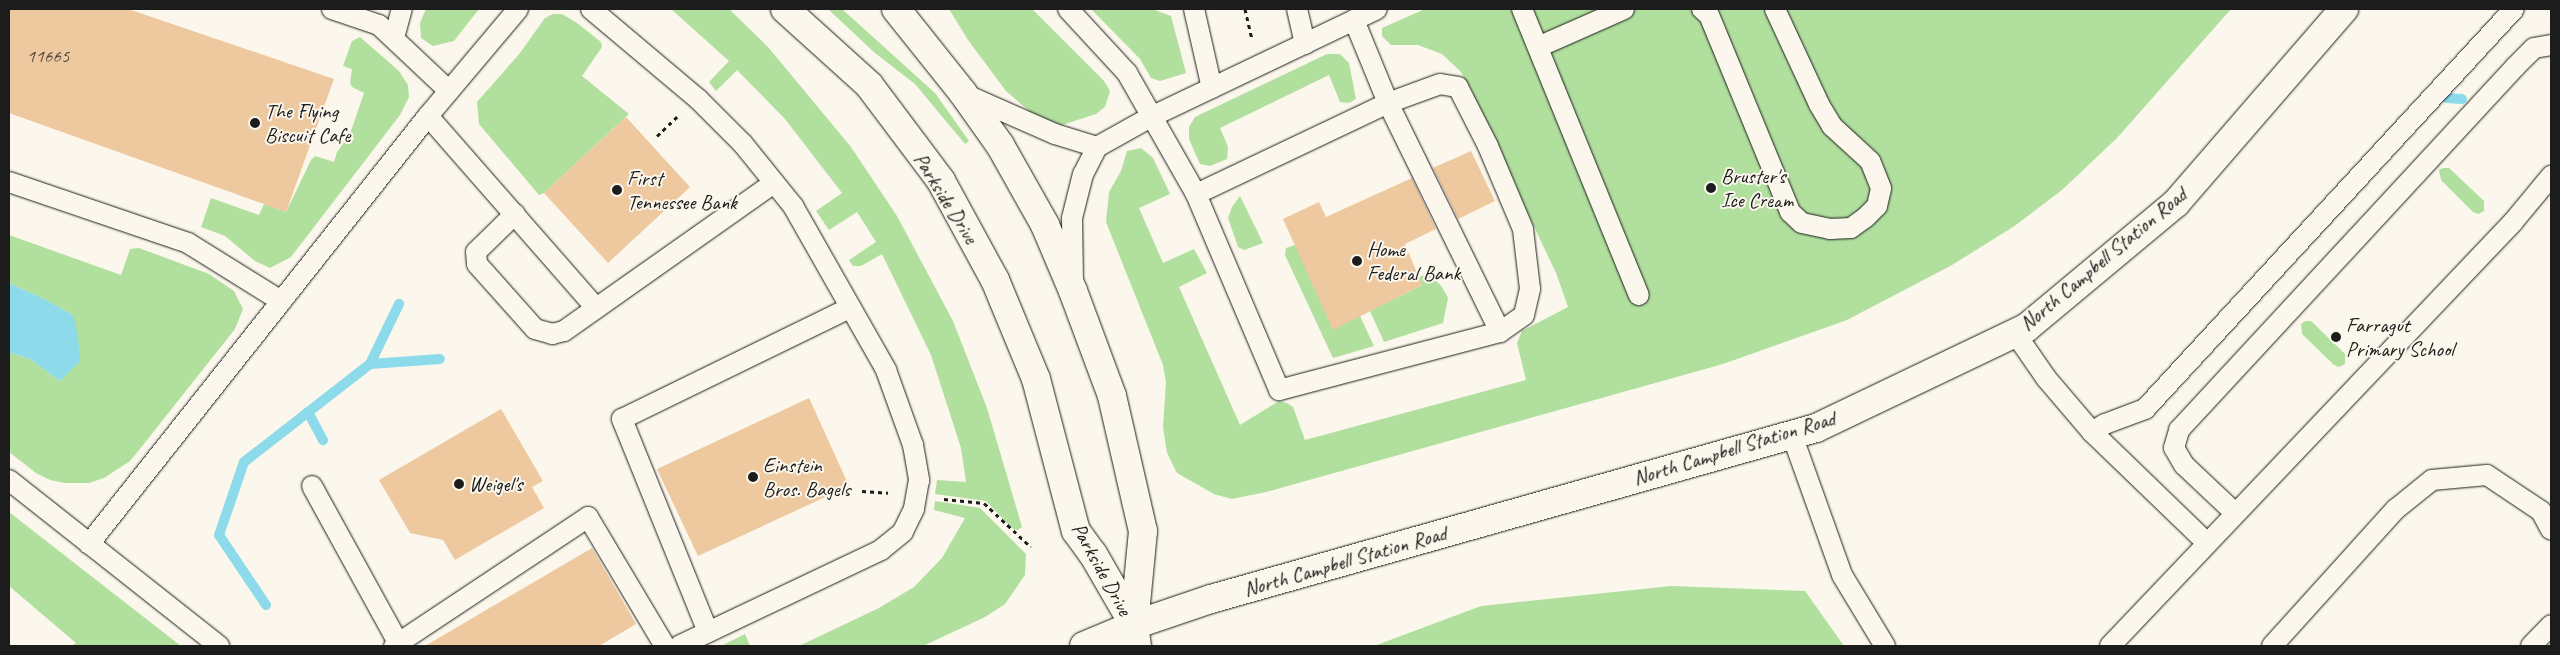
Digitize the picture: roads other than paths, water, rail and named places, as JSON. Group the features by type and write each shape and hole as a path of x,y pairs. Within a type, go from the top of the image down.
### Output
{"main road":[{"name":"Parkside Drive","path":"785,9 869,85 941,181 995,280 1036,379 1076,531 1094,554 1136,636"},
{"name":"Parkside Drive","path":"896,9 963,93 1000,145 1045,225 1073,291 1112,396 1143,530 1136,636"},
{"name":"North Campbell Station Road","path":"1084,646 1136,636 1211,599 1816,428 2026,328 2176,203 2344,9"}],"lane":[{"path":"332,9 379,25 450,91"},
{"path":"394,38 402,9"},
{"path":"89,544 428,116 518,9"},
{"path":"591,9 698,99 743,144 793,206 886,370 913,445 919,480 916,496 903,532 881,550 680,646"},
{"path":"1068,9 1128,74 1196,194 1280,390 1500,332 1524,315 1530,288 1524,229 1467,102 1458,87 1440,84 1388,103 1196,194"},
{"path":"1194,9 1212,88"},
{"path":"1297,9 1305,44"},
{"path":"1073,291 1072,218 1083,174 1097,147 1151,117 1377,9"},
{"path":"1522,9 1639,295"},
{"path":"1538,47 1624,9"},
{"path":"1702,9 1708,15 1790,212 1802,223 1830,228 1851,228 1877,206 1881,188 1870,161 1832,126 1819,104 1774,9"},
{"path":"2092,432 2105,424 2144,409 2514,9"},
{"path":"1354,20 1388,103 1500,332"},
{"path":"2235,513 2184,464 2174,448 2179,430 2515,67 2534,48 2551,45"},
{"path":"963,93 1056,134 1097,147"},
{"path":"428,116 596,308"},
{"path":"2110,646 2513,222 2551,176"},
{"path":"9,182 188,243 281,301"},
{"path":"515,214 476,252 477,264 488,279 535,329 552,334 564,331 774,183"},
{"path":"708,632 622,419 850,308"},
{"path":"2014,333 2046,378 2092,432 2207,542"},
{"path":"1792,434 1842,575 1885,646"},
{"path":"2272,646 2396,509 2432,480 2488,475 2542,510 2551,530"},
{"path":"9,480 219,646"},
{"path":"312,486 397,645 588,517 665,646"},
{"path":"2531,646 2551,625"}],"water":[{"path":"9,283 73,315 78,337 80,361 60,381 30,359 9,352"}],"waterway":[{"path":"2447,98 2462,99"},
{"path":"266,605 219,535 244,462 370,364 399,304"},
{"path":"370,364 440,359"},
{"path":"308,412 323,440"}],"place":[{"name":"The Flying Biscuit Cafe","path":"255,123"},
{"name":"Bruster's Ice Cream","path":"1711,188"},
{"name":"First Tennessee Bank","path":"617,190"},
{"name":"Home Federal Bank","path":"1357,261"},
{"name":"Farragut Primary School","path":"2336,337"},
{"name":"Einstein Bros. Bagels","path":"753,477"},
{"name":"Weigel's","path":"459,484"}]}
